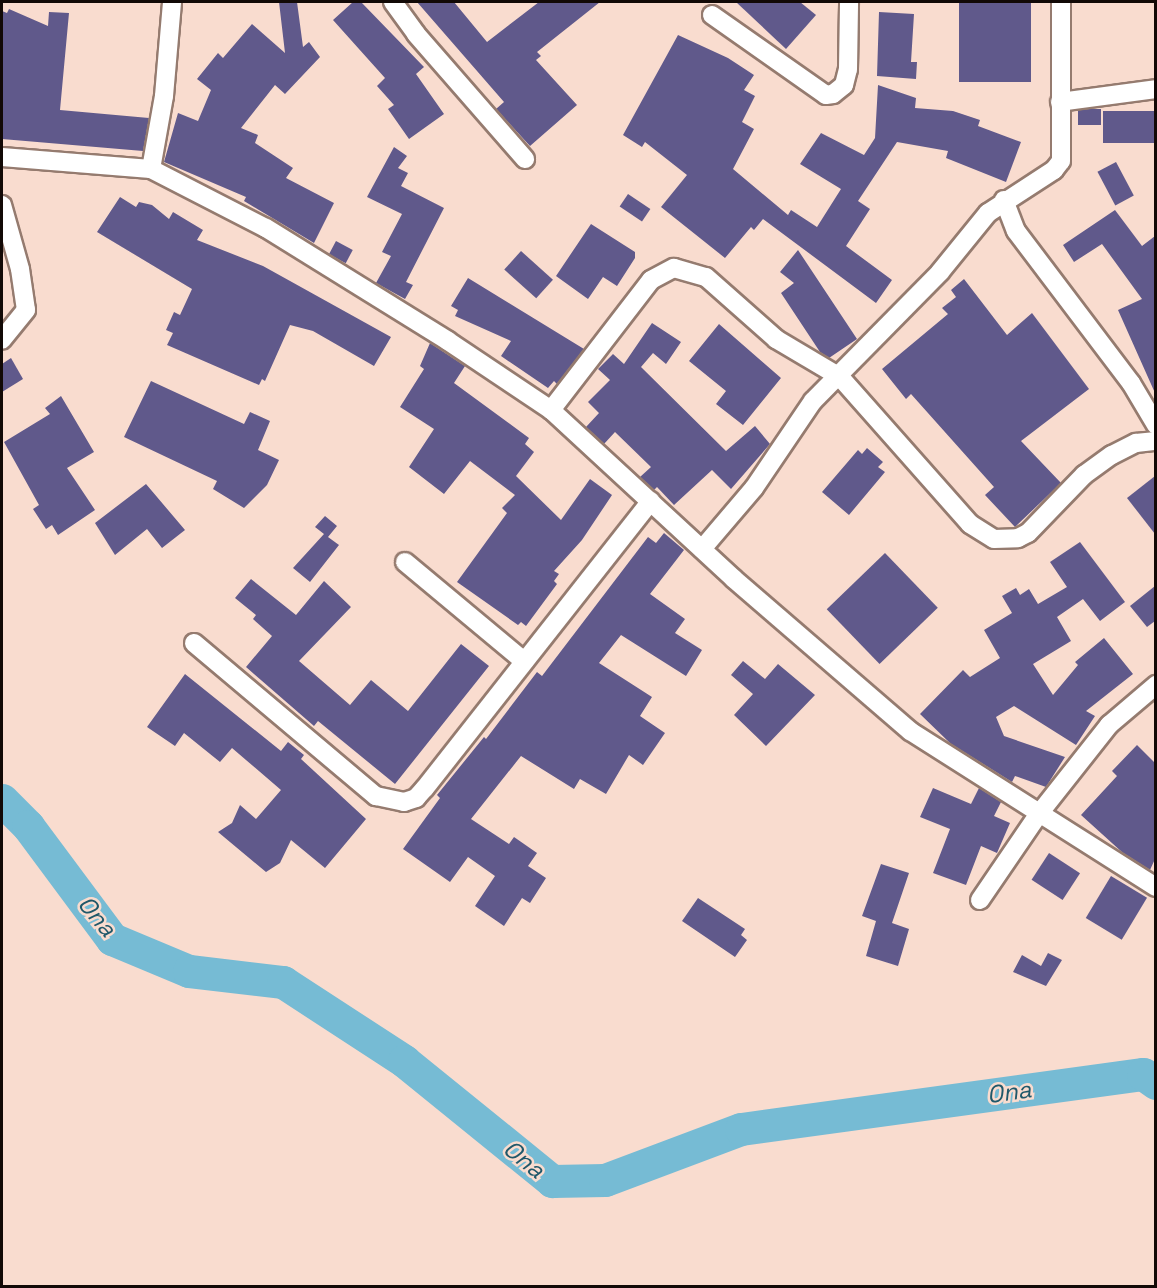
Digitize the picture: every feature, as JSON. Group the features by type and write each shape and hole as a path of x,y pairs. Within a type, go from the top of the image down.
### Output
{"street":[{"path":"151,169 164,96 172,2"},
{"path":"393,2 416,34 525,159"},
{"path":"712,15 826,95 833,94 844,85 848,69 849,2"},
{"path":"702,549 754,488 798,419 840,377 1004,200 1054,170 1060,161 1061,2"},
{"path":"1060,102 1155,89"},
{"path":"2,157 151,169 292,243 551,410 702,549 910,731 1038,815 1155,887"},
{"path":"1004,200 1016,231 1131,383 1155,425"},
{"path":"2,205 20,269 26,310 2,340"},
{"path":"551,410 651,280 674,268 706,277 776,339 840,377 970,524 994,539 1018,538 1028,533 1084,476 1112,455 1137,443 1155,441"},
{"path":"194,643 376,796 392,802 416,798 651,501"},
{"path":"405,562 524,661"},
{"path":"980,900 1038,815 1108,726 1155,685"}],"building":[{"path":"279,2 297,2 303,47 309,42 320,57 285,94 275,85 241,128 258,135 255,143 293,168 286,178 334,203 314,243 244,201 246,197 164,162 178,113 198,121 211,90 197,79 218,53 223,58 252,24 285,53"},
{"path":"353,2 361,2 424,67 416,74 444,114 409,139 388,109 394,105 377,86 385,78 333,20"},
{"path":"417,2 454,2 487,42 539,2 600,2 537,52 541,56 536,60 577,105 530,146 496,109 504,102"},
{"path":"736,2 800,2 816,15 786,49"},
{"path":"959,2 1031,2 1031,82 959,82"},
{"path":"9,9 48,26 49,12 69,13 60,110 149,118 143,151 2,139 2,11 7,13"},
{"path":"879,12 914,14 911,62 917,62 916,79 877,76"},
{"path":"678,35 728,58 754,75 744,90 755,96 742,122 754,129 733,169 788,215 791,210 817,227 841,189 800,164 821,133 864,155 875,138 878,85 916,98 915,108 953,111 980,120 978,126 1021,142 1006,182 946,158 948,151 897,142 858,201 870,209 846,246 892,280 876,303 763,219 754,230 751,227 725,258 661,207 687,175 645,142 642,147 623,135"},
{"path":"1078,109 1101,109 1101,125 1078,125"},
{"path":"1103,111 1155,111 1155,143 1103,143"},
{"path":"394,147 407,156 398,168 408,173 401,186 444,208 406,282 413,285 405,299 376,283 391,256 382,252 402,214 367,197"},
{"path":"1116,162 1134,196 1115,205 1097,172"},
{"path":"628,194 650,209 642,222 620,206"},
{"path":"120,197 136,207 139,202 152,205 169,219 173,212 203,230 197,240 263,266 391,337 374,366 313,331 290,325 265,381 262,379 259,385 167,345 173,333 166,330 174,312 180,315 192,289 97,232"},
{"path":"1115,210 1142,246 1155,236 1155,393 1118,310 1142,299 1102,244 1074,262 1063,245"},
{"path":"591,224 635,252 635,258 617,286 603,277 588,299 556,276"},
{"path":"336,241 353,250 346,263 329,254"},
{"path":"798,250 857,339 829,358 820,352 781,293 794,283 780,272"},
{"path":"521,251 553,280 536,298 504,270"},
{"path":"468,278 584,349 557,384 554,381 548,388 501,356 511,341 455,316 458,310 451,306"},
{"path":"964,279 1007,335 1032,313 1089,389 1021,441 1061,483 1015,527 985,495 994,487 911,394 906,399 882,369 948,314 942,308 956,297 951,290"},
{"path":"652,323 681,342 666,364 653,353 641,367 726,451 755,426 770,444 731,489 712,470 674,505 657,487 654,490 640,477 651,467 615,432 604,444 586,427 599,413 588,402 610,380 598,369 613,354 624,364"},
{"path":"719,324 781,378 743,425 716,404 726,391 689,361"},
{"path":"430,343 465,366 454,383 529,438 525,444 534,452 516,476 561,520 590,479 612,495 582,540 554,571 559,574 554,581 557,584 526,626 521,622 518,625 457,582 507,513 502,508 515,495 470,461 444,494 409,467 434,429 400,407 424,369 420,366"},
{"path":"11,358 23,379 2,392 2,364"},
{"path":"151,381 244,424 250,412 270,421 258,450 279,460 267,485 244,508 213,489 217,481 124,437"},
{"path":"61,396 94,452 67,468 95,510 58,535 52,525 46,529 33,509 39,505 4,442 50,414 45,408"},
{"path":"867,448 883,462 878,467 885,472 849,515 822,492 858,450 862,454"},
{"path":"1155,476 1155,534 1127,498"},
{"path":"146,484 185,530 162,548 147,529 115,555 95,523"},
{"path":"325,516 337,526 328,537 339,545 310,582 293,568 324,534 315,527"},
{"path":"664,533 684,550 650,594 685,619 675,633 702,650 686,676 621,635 599,663 652,697 640,716 665,733 643,765 629,755 606,794 580,779 574,789 521,756 471,819 509,844 514,837 537,853 528,866 546,878 530,903 522,898 504,926 475,906 495,876 468,857 450,882 403,849 440,798 437,795 484,737 486,739 537,672 542,676 648,537 656,543"},
{"path":"1080,542 1125,602 1100,621 1083,599 1057,617 1071,641 1033,664 1053,695 1078,665 1075,662 1104,638 1133,674 1086,711 1095,716 1076,745 1014,706 996,717 1004,736 1065,757 1046,787 1015,776 1012,782 951,744 920,714 963,670 970,677 1000,658 984,630 1012,613 1002,596 1016,588 1020,595 1029,589 1038,604 1067,587 1050,562"},
{"path":"885,553 938,608 880,664 827,609"},
{"path":"251,579 296,615 324,581 351,607 299,661 350,705 371,680 408,711 461,644 489,666 395,784 318,721 314,726 246,667 272,636 253,619 256,615 235,598"},
{"path":"1155,586 1155,621 1147,627 1130,606"},
{"path":"743,661 765,679 778,664 815,695 766,746 734,715 753,694 731,675"},
{"path":"185,674 281,751 288,742 304,755 301,759 366,819 325,868 291,840 280,863 266,872 218,832 232,823 240,805 256,819 281,790 232,748 220,762 184,733 175,746 147,727"},
{"path":"1137,745 1155,763 1155,859 1150,870 1123,853 1081,815 1117,776 1112,771"},
{"path":"933,788 971,804 979,788 1001,802 994,816 1010,823 997,853 981,846 966,885 933,873 950,829 920,817"},
{"path":"1049,853 1080,873 1063,900 1032,880"},
{"path":"881,864 909,873 892,923 909,929 898,966 866,956 876,921 862,916"},
{"path":"1111,876 1147,898 1122,940 1086,918"},
{"path":"698,898 745,929 741,935 747,940 735,957 682,921"},
{"path":"1048,953 1062,960 1046,986 1013,972 1022,955 1041,966"}],"waterway":[{"name":"Ona","path":"2,800 28,826 112,939 189,971 283,982 404,1061 552,1181 605,1180 741,1129 1143,1074 1156,1083"}]}
